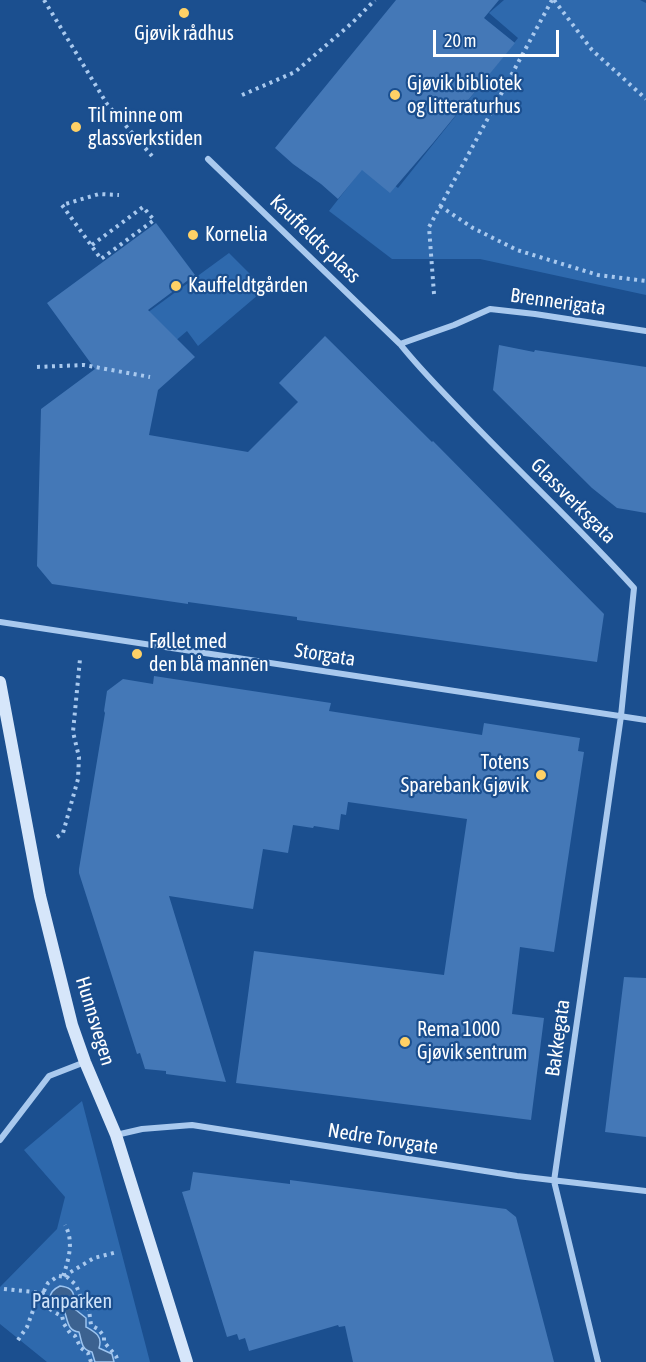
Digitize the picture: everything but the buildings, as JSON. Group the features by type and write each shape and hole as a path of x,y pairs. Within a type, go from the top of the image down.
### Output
{"main road":[{"name":"Hunnsvegen","path":"0,682 40,896 72,1025 116,1135 187,1362"}],"street":[{"name":"Kauffeldts plass","path":"208,159 400,344"},
{"name":"Brennerigata","path":"400,344 454,325 490,309 646,331"},
{"name":"Glassverksgata","path":"400,344 432,381 506,458 599,549 634,588 621,716"},
{"name":"Storgata","path":"0,622 646,720"},
{"name":"Bakkegata","path":"598,1362 554,1181 621,716"},
{"path":"0,1140 49,1076 85,1062"},
{"name":"Nedre Torvgate","path":"116,1135 142,1129 192,1125 554,1181 646,1191"}],"path":[{"path":"44,0 108,104 153,156"},
{"path":"242,95 295,72 375,0"},
{"path":"434,294 429,227 553,0 592,50 646,99"},
{"path":"92,245 143,207 154,220 101,259 62,204 99,194 119,195"},
{"path":"440,206 472,228 517,250 598,275 646,282"},
{"path":"37,367 84,365 150,377"},
{"path":"52,840 63,833 78,779 79,757 74,732 80,665 80,634"},
{"path":"63,1277 69,1257 70,1234 65,1225"},
{"path":"63,1277 94,1258 117,1252"},
{"path":"16,1343 27,1327 35,1305 48,1283 58,1276 67,1277 76,1285 89,1310 91,1325 104,1336 104,1342 116,1356 118,1362"},
{"path":"4,1288 43,1293"},
{"path":"43,1293 44,1302 49,1309 62,1316 64,1324 75,1336 81,1348 88,1353 91,1362"}],"green space":[{"path":"504,0 640,0 646,3 646,295 480,259 392,259 329,211 366,164 398,188 518,38 489,13"},
{"path":"229,253 265,289 198,346 187,331 147,365 91,354"},
{"name":"Panparken","path":"82,1101 150,1362 47,1362 0,1324 0,1287 57,1229 65,1197 24,1150"}],"shaded area":[{"path":"60,1286 73,1292 71,1306 86,1318 86,1327 99,1337 99,1348 112,1354 114,1362 95,1362 92,1352 84,1347 79,1332 70,1327 64,1310 52,1303 50,1296"}],"place":[{"name":"Gjøvik rådhus","path":"184,13"},
{"name":"Gjøvik bibliotek og litteraturhus","path":"395,95"},
{"name":"Til minne om glassverkstiden","path":"76,127"},
{"name":"Kornelia","path":"193,235"},
{"name":"Kauffeldtgården","path":"176,286"},
{"name":"Føllet med den blå mannen","path":"137,654"},
{"name":"Totens Sparebank Gjøvik","path":"541,775"},
{"name":"Rema 1000 Gjøvik sentrum","path":"405,1042"}]}
